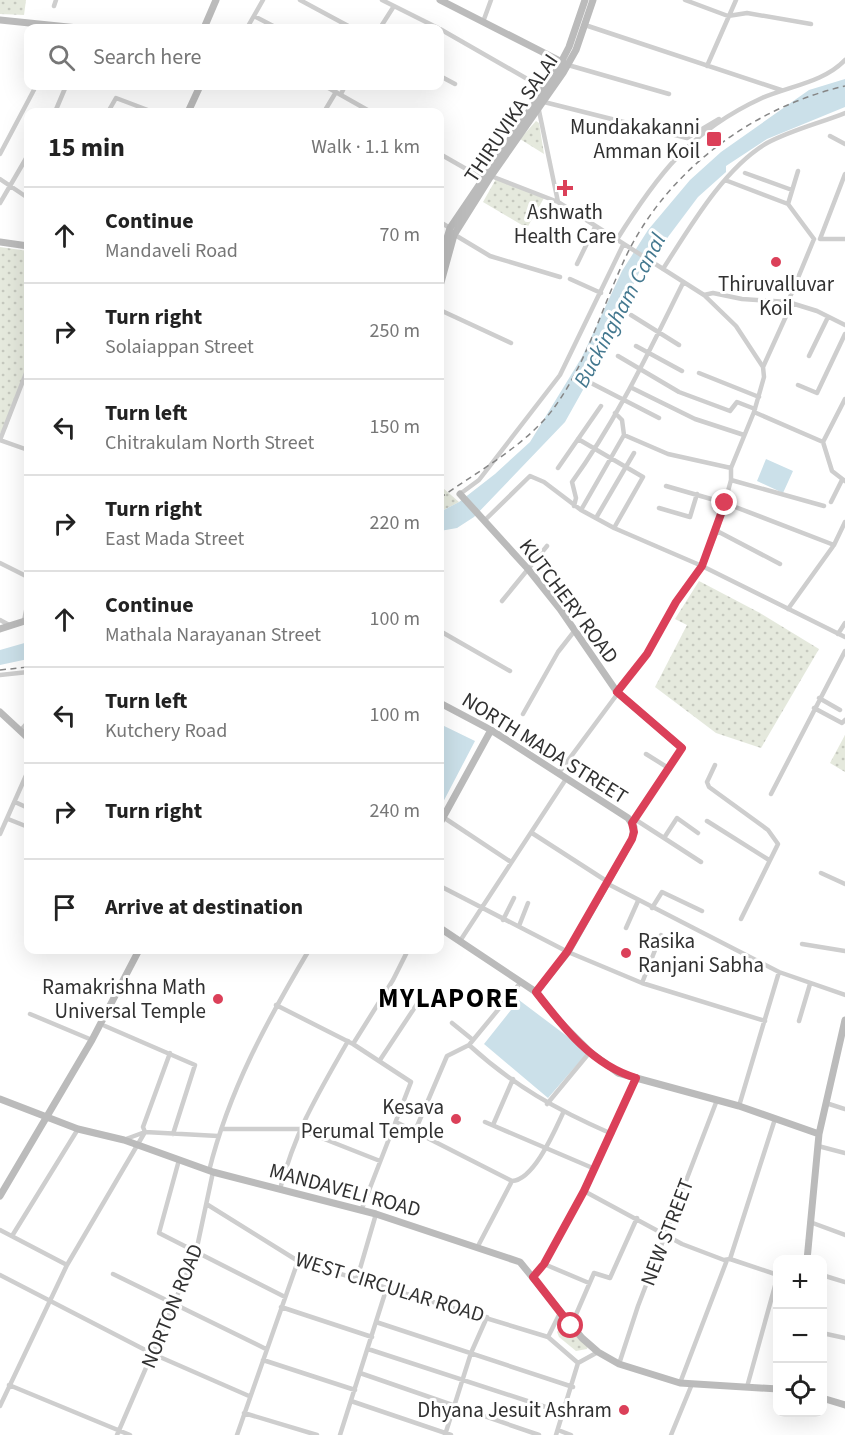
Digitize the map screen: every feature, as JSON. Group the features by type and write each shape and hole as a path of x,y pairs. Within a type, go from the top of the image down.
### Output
{"street":[{"path":"206,24 216,0"},
{"path":"249,24 263,0"},
{"path":"300,0 345,24"},
{"path":"382,0 429,24"},
{"path":"440,0 565,63 669,94"},
{"path":"483,22 491,0"},
{"name":"THIRUVIKA SALAI","path":"565,63 585,0"},
{"name":"THIRUVIKA SALAI","path":"444,271 454,235 565,63 585,25 593,0"},
{"path":"687,0 728,16 747,13 811,24"},
{"path":"707,66 736,0"},
{"path":"383,24 394,6"},
{"path":"254,16 269,24"},
{"path":"0,20 33,24"},
{"path":"585,25 781,90"},
{"path":"444,32 543,88"},
{"path":"616,241 650,187 700,136 741,108 781,90 833,73 845,60"},
{"path":"444,248 450,228 482,178 539,104 543,88 565,63"},
{"path":"444,78 455,84"},
{"path":"24,108 34,90"},
{"path":"57,108 64,90"},
{"path":"190,108 198,90"},
{"path":"332,90 364,108"},
{"path":"327,108 341,90"},
{"path":"110,108 116,98 142,108"},
{"path":"539,104 687,138 719,119"},
{"path":"539,104 558,202"},
{"path":"0,154 24,109"},
{"path":"663,269 694,221 737,164 769,142 845,113"},
{"path":"830,136 845,144"},
{"path":"444,156 482,178"},
{"path":"0,203 24,162"},
{"path":"788,204 798,171"},
{"path":"745,173 792,190"},
{"path":"558,774 647,654 676,602 702,566 717,531 731,480 731,468 763,385 763,367 845,174"},
{"path":"491,176 558,202 704,295 736,326 763,367"},
{"path":"0,180 24,195"},
{"path":"725,180 788,204 817,239"},
{"path":"444,224 450,228"},
{"path":"577,264 595,227"},
{"path":"454,235 490,256 560,278"},
{"path":"817,239 845,239"},
{"path":"0,242 24,245"},
{"path":"462,496 479,480 560,375 623,245"},
{"path":"570,279 601,294"},
{"path":"574,506 576,498 572,482 597,448 615,413 632,388 647,352 683,283"},
{"path":"704,295 713,293 742,299 790,303 845,325"},
{"path":"444,312 511,343"},
{"path":"631,315 679,345"},
{"path":"809,356 828,317"},
{"path":"798,385 817,393 845,334"},
{"path":"636,346 682,372"},
{"path":"618,356 679,392 730,411 737,402 823,442"},
{"path":"699,373 759,398"},
{"path":"24,378 0,440 24,449"},
{"path":"591,383 658,418"},
{"path":"632,388 694,419 744,435"},
{"path":"831,502 844,481 832,471 823,442 845,399"},
{"path":"558,468 601,406"},
{"path":"581,510 624,435 622,420 615,413"},
{"path":"624,435 668,454 731,468"},
{"path":"578,439 597,448 643,477 615,528"},
{"path":"596,518 634,453"},
{"path":"483,519 530,476 544,482 574,506 615,528 702,566 845,637"},
{"path":"731,480 824,506"},
{"path":"666,486 725,503 834,546"},
{"path":"659,508 690,517 697,494"},
{"name":"KUTCHERY ROAD","path":"462,496 528,568 576,629 617,692 682,748"},
{"path":"788,609 834,546 845,522"},
{"path":"717,531 780,564"},
{"path":"502,601 547,546"},
{"path":"0,563 24,575"},
{"path":"0,620 11,626"},
{"path":"0,629 24,621"},
{"path":"838,634 845,623"},
{"path":"523,714 558,651 576,629"},
{"path":"444,633 510,671"},
{"path":"771,794 845,651"},
{"path":"0,675 24,672"},
{"path":"819,699 840,710"},
{"name":"NORTH MADA STREET","path":"444,705 491,730 634,821"},
{"path":"814,708 842,723 845,720"},
{"path":"0,712 24,734"},
{"path":"20,731 24,726"},
{"path":"444,815 491,730"},
{"path":"536,992 567,952 608,883 634,832 634,821 682,748"},
{"path":"646,754 670,769"},
{"path":"715,765 707,782 709,787 777,840 776,851 741,919"},
{"path":"460,940 566,779"},
{"path":"0,834 24,781"},
{"path":"15,802 24,806"},
{"path":"664,838 677,818 698,834"},
{"path":"8,819 24,825"},
{"path":"634,821 701,862"},
{"path":"707,821 770,860"},
{"path":"444,822 511,862"},
{"path":"532,833 638,901 779,972 845,995"},
{"path":"821,873 845,884"},
{"path":"444,888 567,952 642,983 765,1021"},
{"path":"652,908 664,892 702,911"},
{"path":"503,920 514,897"},
{"path":"626,928 638,901"},
{"path":"519,926 528,903"},
{"path":"444,930 536,992 558,1020 590,1052 618,1073 739,1106 819,1134"},
{"path":"642,983 661,935"},
{"path":"802,944 845,951"},
{"path":"0,1196 92,1040 137,954"},
{"name":"NORTON ROAD","path":"118,1433 196,1252 208,1205 218,1136 241,1074 276,1005 307,954"},
{"path":"280,1189 299,1129 351,1042 393,980 406,954"},
{"path":"739,1106 779,972"},
{"path":"415,1131 447,1056 471,1042 521,982"},
{"path":"799,1021 810,984"},
{"path":"380,1060 421,998"},
{"path":"276,1005 351,1042 410,1080 411,1086 361,1211"},
{"path":"30,1014 92,1040"},
{"path":"807,1255 819,1134 845,1020"},
{"path":"452,1023 495,1068 547,1104 612,1134"},
{"path":"105,1026 195,1065 173,1134"},
{"path":"547,1104 590,1052"},
{"path":"0,1406 67,1265 145,1132 143,1128 170,1053"},
{"path":"533,1277 544,1264 584,1191 636,1078"},
{"path":"493,1125 513,1079"},
{"name":"MANDAVELI ROAD","path":"0,1099 46,1118 78,1129 124,1140 211,1172 376,1214 478,1246 519,1262 571,1326 598,1352 619,1364 680,1383 773,1389"},
{"name":"NEW STREET","path":"619,1364 717,1100"},
{"path":"826,1103 845,1109"},
{"path":"396,1122 512,1181 519,1180 526,1175 546,1148 563,1113"},
{"path":"680,1383 729,1260 775,1119"},
{"path":"485,1122 595,1169"},
{"path":"12,1236 78,1129"},
{"path":"222,1129 299,1129 380,1161"},
{"path":"124,1140 145,1132 218,1136"},
{"path":"818,1146 845,1153"},
{"path":"178,1160 159,1233 285,1297"},
{"path":"478,1246 512,1181"},
{"path":"584,1191 638,1218 665,1235 729,1260 773,1274"},
{"name":"WEST CIRCULAR ROAD","path":"208,1205 298,1261 548,1337"},
{"path":"357,1278 376,1214"},
{"path":"571,1326 595,1273 610,1278 638,1218"},
{"path":"810,1222 845,1234"},
{"path":"0,1230 67,1265"},
{"path":"237,1435 298,1261"},
{"path":"544,1264 589,1283"},
{"path":"0,1275 153,1354 249,1396"},
{"path":"113,1275 266,1349"},
{"path":"827,1277 845,1282"},
{"path":"340,1435 387,1287"},
{"path":"747,1387 773,1290"},
{"path":"281,1307 372,1336"},
{"path":"561,1311 548,1337 578,1363"},
{"path":"351,1401 447,1434 471,1353 487,1317"},
{"path":"376,1322 573,1387"},
{"path":"827,1334 845,1338"},
{"path":"368,1349 564,1413"},
{"path":"571,1435 557,1433 573,1387 578,1363 598,1352"},
{"path":"263,1360 355,1390"},
{"path":"360,1373 539,1435"},
{"path":"671,1435 692,1384"},
{"path":"9,1385 118,1433 130,1435"},
{"path":"827,1400 845,1405"},
{"path":"244,1413 317,1435"}],"shaded area":[{"path":"0,0 26,0 24,15 0,14"},
{"path":"536,121 539,123 544,154 520,139"},
{"path":"496,179 544,198 527,228 483,202"},
{"path":"0,247 24,250 24,376 7,428 0,433"},
{"path":"444,489 459,502 444,510"},
{"path":"699,581 760,613 819,649 761,748 716,733 655,687 687,625 675,619"},
{"path":"845,735 845,772 830,763"},
{"path":"563,1324 566,1324 588,1346 587,1349 576,1351 559,1337 557,1332"}],"water":[{"name":"Buckingham Canal","path":"845,79 845,107 767,139 726,166 726,172 698,197 656,253 644,262 593,372 565,422 474,517 457,528 444,530 444,510 459,502 495,474 530,442 582,357 622,271 648,230 690,180 721,152 809,90"},
{"path":"766,459 793,471 783,493 757,481"},
{"path":"24,643 24,660 0,665 0,650"},
{"path":"444,726 475,741 444,800"},
{"path":"519,1000 588,1052 548,1098 484,1044"}],"railway":[{"path":"444,495 532,432 556,405 585,354 622,265 639,232 660,202 685,174 743,128 776,110 810,96 845,86"},
{"path":"0,670 24,667"}],"place":[{"name":"Mundakakanni Amman Koil","path":"714,139"},
{"name":"Ashwath Health Care","path":"565,188"},
{"name":"Thiruvalluvar Koil","path":"776,262"},
{"name":"Rasika Ranjani Sabha","path":"626,953"},
{"name":"Ramakrishna Math Universal Temple","path":"218,999"},
{"name":"Kesava Perumal Temple","path":"456,1119"},
{"name":"Dhyana Jesuit Ashram","path":"624,1410"}],"district":[{"name":"MYLAPORE","path":"449,998"}],"route":[{"path":"571,1326 533,1277 544,1264 584,1191 636,1078 618,1073 602,1063 558,1020 536,992 567,952 609,882 632,839 634,832 632,823 682,748 632,708 617,692 647,654 676,602 702,566 717,531 725,503"}]}
